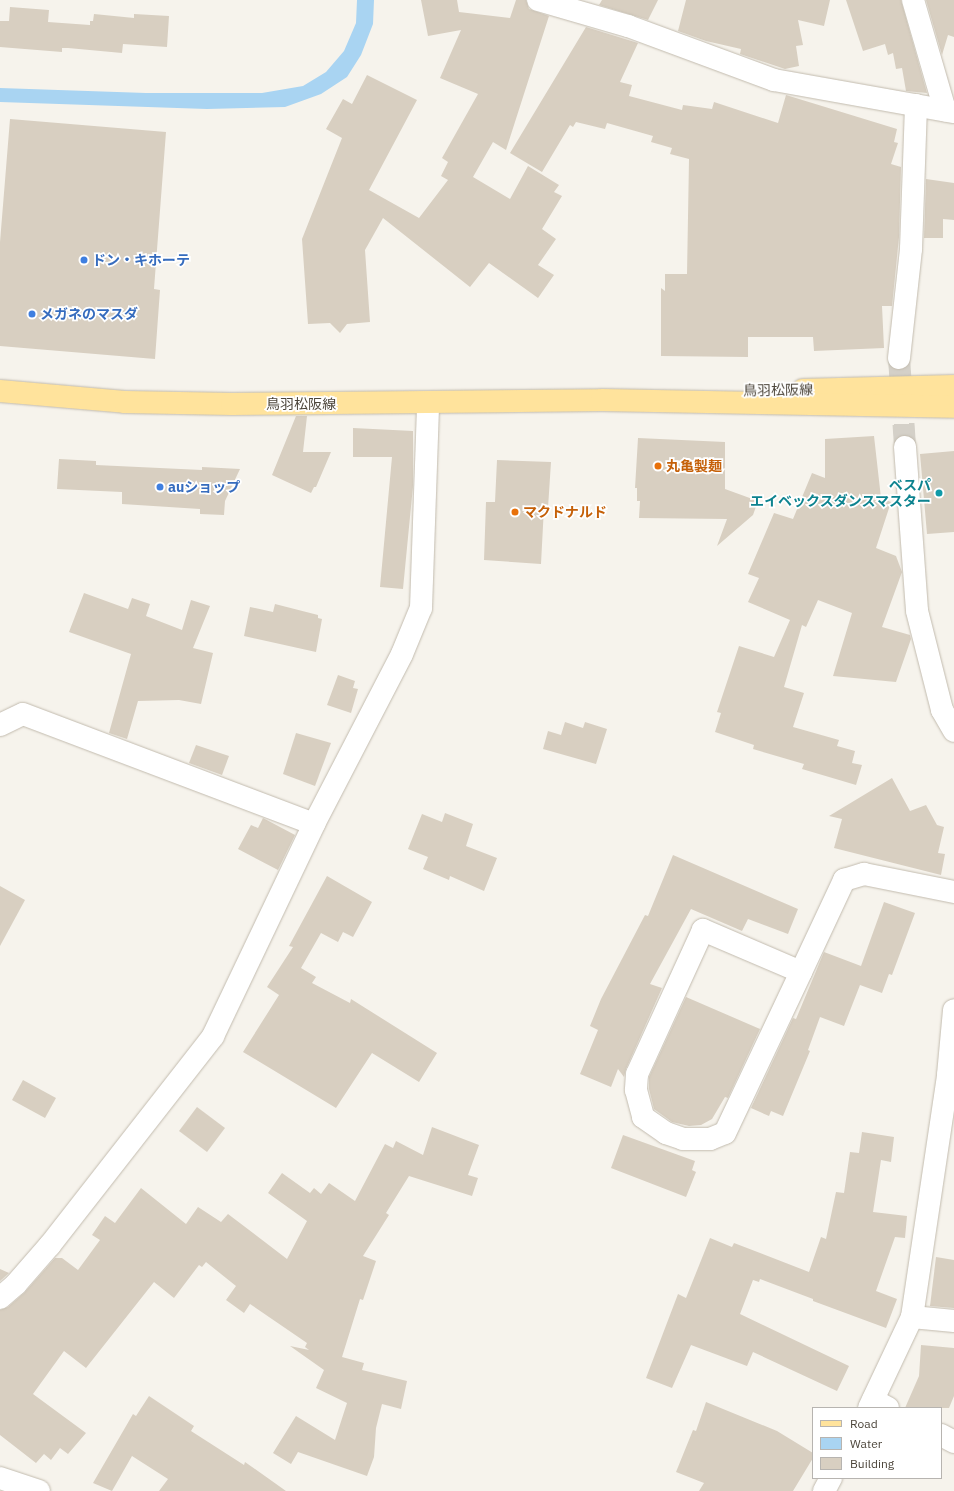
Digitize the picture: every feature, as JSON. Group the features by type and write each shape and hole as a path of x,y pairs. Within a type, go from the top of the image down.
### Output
{"main road":[{"name":"鳥羽松阪線","path":"602,400 687,392 954,386"},
{"name":"鳥羽松阪線","path":"0,391 125,402 232,404 602,400 954,407"}],"street":[{"path":"538,0 628,26 774,80 949,111 913,0"},
{"path":"899,358 911,250 916,105"},
{"path":"0,1298 16,1284 50,1245 213,1036 314,824 402,654 421,608 428,403"},
{"path":"905,447 917,611 942,710 954,731"},
{"path":"0,725 23,714 314,824"},
{"path":"801,972 703,930 637,1074 636,1090 643,1117 666,1133 684,1139 710,1138 725,1133 801,972 844,880 864,874 954,892"},
{"path":"876,1405 912,1317 948,1075 954,1010"},
{"path":"912,1317 954,1321"},
{"path":"942,1436 954,1442"},
{"path":"0,1478 39,1491"},
{"path":"824,1491 830,1479"}],"water":[{"path":"357,0 374,0 373,24 361,55 347,77 321,94 285,107 207,109 0,102 0,88 146,93 262,93 303,86 326,72 344,51 356,23"}],"building":[{"path":"421,0 457,0 459,12 510,18 516,0 526,0 529,9 549,16 506,150 493,142 473,177 510,199 528,166 559,185 554,192 562,196 542,229 556,239 538,265 554,275 538,298 489,263 470,287 383,218 365,250 370,322 347,324 340,333 330,323 308,324 302,239 342,138 326,129 343,99 352,104 367,75 417,100 369,190 419,218 448,180 441,176 448,162 442,158 478,94 440,78 461,30 428,36"},
{"path":"602,0 658,0 648,20 599,5"},
{"path":"686,0 830,0 824,26 798,20 803,45 796,46 799,66 785,69 740,54 741,49 706,41 678,31"},
{"path":"846,0 901,0 927,93 906,91 902,68 896,69 893,53 888,55 885,44 863,51"},
{"path":"926,0 954,0 954,37 948,35 942,55"},
{"path":"10,7 49,10 48,22 90,25 90,21 93,21 94,14 134,18 134,14 169,16 167,47 123,44 122,53 68,48 62,48 62,52 0,47 0,21 9,21"},
{"path":"586,27 638,43 620,82 632,85 629,96 682,110 683,105 712,109 714,102 778,123 786,95 897,129 894,142 898,143 891,164 901,167 899,237 892,306 882,306 884,348 814,351 813,337 748,337 748,357 661,356 661,288 665,291 665,274 687,274 689,159 670,154 672,148 651,142 653,136 607,123 605,129 576,122 573,127 570,125 542,172 510,153"},
{"path":"10,119 166,132 154,289 160,290 155,359 0,346 0,242"},
{"path":"926,179 954,183 954,220 943,219 943,238 924,238"},
{"path":"296,416 307,416 303,452 331,452 316,487 314,487 311,493 272,475"},
{"path":"353,428 413,431 413,486 403,589 380,587 392,457 353,457"},
{"path":"874,436 881,498 891,502 876,548 896,556 902,572 882,627 910,635 911,639 896,682 833,676 852,613 818,600 806,627 802,625 784,687 804,693 793,727 839,740 837,746 855,751 852,763 862,765 856,785 802,769 804,764 753,749 754,745 715,732 721,713 717,712 739,646 774,657 790,620 748,602 759,578 748,574 774,513 793,519 812,473 825,478 825,439"},
{"path":"638,438 725,442 725,489 758,501 753,515 717,546 727,519 639,518 640,501 637,501 637,488 635,488"},
{"name":"ベスパ エイベックスダンスマスター","path":"954,451 954,532 927,534 920,454"},
{"path":"59,459 96,461 96,465 202,470 202,467 240,469 225,501 224,515 200,514 200,509 122,504 122,492 57,489"},
{"name":"マクドナルド","path":"497,460 551,462 548,508 544,507 541,564 484,560 486,502 495,502"},
{"path":"84,593 128,609 132,598 150,604 146,616 182,630 191,600 210,606 193,648 213,653 201,704 179,700 138,701 127,739 109,733 131,654 69,632"},
{"path":"275,604 318,615 318,618 322,619 316,652 244,636 250,607 273,612"},
{"path":"338,675 355,681 353,688 358,689 351,713 327,705"},
{"path":"565,722 583,728 585,722 607,729 596,764 543,749 548,731 561,735"},
{"path":"296,733 331,743 315,786 283,774"},
{"path":"196,745 229,756 222,775 189,763"},
{"path":"892,778 910,811 926,805 937,825 944,827 938,853 945,854 941,875 834,848 842,819 829,816"},
{"path":"445,813 473,824 466,846 497,858 484,891 450,876 449,880 423,869 428,857 408,849 422,814 442,822"},
{"path":"263,818 295,835 278,870 238,849 251,825 258,828"},
{"path":"673,855 798,909 788,934 748,919 742,931 691,909 650,984 662,988 626,1069 624,1077 618,1069 611,1087 580,1074 598,1030 590,1026 601,999 645,915 648,916"},
{"path":"327,876 372,902 353,937 343,932 338,942 321,933 301,968 316,977 312,983 350,1003 351,999 437,1053 419,1082 372,1053 336,1108 243,1052 279,995 267,987 293,947 289,946"},
{"path":"0,886 25,900 0,946"},
{"path":"884,902 915,913 892,975 889,974 882,993 860,985 844,1026 820,1017 808,1050 810,1051 783,1116 771,1111 769,1116 751,1108 793,1018 796,1019 824,952 861,966"},
{"path":"686,997 760,1029 728,1098 725,1097 712,1119 701,1125 689,1126 672,1122 654,1109 649,1089 649,1077"},
{"path":"23,1080 56,1098 45,1118 12,1100"},
{"path":"197,1107 225,1128 207,1152 179,1131"},
{"path":"432,1127 479,1145 468,1175 478,1178 472,1196 409,1176 386,1213 389,1215 363,1256 376,1261 363,1300 360,1299 342,1357 364,1363 362,1370 407,1381 401,1409 382,1404 376,1428 374,1457 367,1476 298,1452 291,1464 273,1453 296,1416 335,1440 347,1403 316,1388 324,1370 290,1346 309,1350 305,1347 307,1343 250,1304 244,1313 226,1300 236,1286 206,1262 202,1267 199,1265 174,1298 154,1282 86,1368 64,1351 33,1394 86,1433 68,1454 60,1448 51,1460 44,1454 36,1463 0,1435 0,1310 8,1307 24,1293 55,1258 62,1258 78,1270 100,1240 92,1235 105,1216 115,1223 141,1188 186,1224 198,1207 221,1222 228,1214 287,1259 307,1221 268,1193 282,1173 310,1193 314,1188 321,1194 329,1183 355,1201 385,1144 393,1148 396,1141 423,1155"},
{"path":"862,1132 894,1137 891,1162 881,1160 873,1212 907,1216 905,1238 895,1237 876,1291 897,1299 886,1328 813,1301 813,1299 760,1279 759,1282 753,1280 740,1314 849,1366 837,1391 753,1352 747,1366 691,1345 672,1388 646,1378 678,1294 686,1298 710,1238 732,1247 734,1243 809,1272 821,1237 826,1239 836,1192 844,1193 850,1152 859,1153"},
{"path":"623,1135 695,1161 692,1170 696,1172 686,1197 611,1168"},
{"path":"936,1257 954,1260 954,1308 930,1306"},
{"path":"0,1269 9,1273 0,1281"},
{"path":"921,1345 954,1348 954,1396 949,1408 905,1407 919,1376"},
{"path":"149,1396 194,1426 191,1431 244,1465 245,1462 286,1491 159,1491 168,1479 132,1456 112,1491 93,1483 133,1414 136,1416"},
{"path":"706,1402 777,1431 812,1452 812,1460 793,1491 699,1491 704,1483 676,1472 693,1430 696,1431"}],"tunnel":[{"path":"899,358 905,447"}],"place":[{"name":"ドン・キホーテ","path":"84,260"},
{"name":"メガネのマスダ","path":"32,314"},
{"name":"丸亀製麺","path":"658,466"},
{"name":"auショップ","path":"160,487"},
{"name":"ベスパ エイベックスダンスマスター","path":"939,493"},
{"name":"マクドナルド","path":"515,512"}]}
